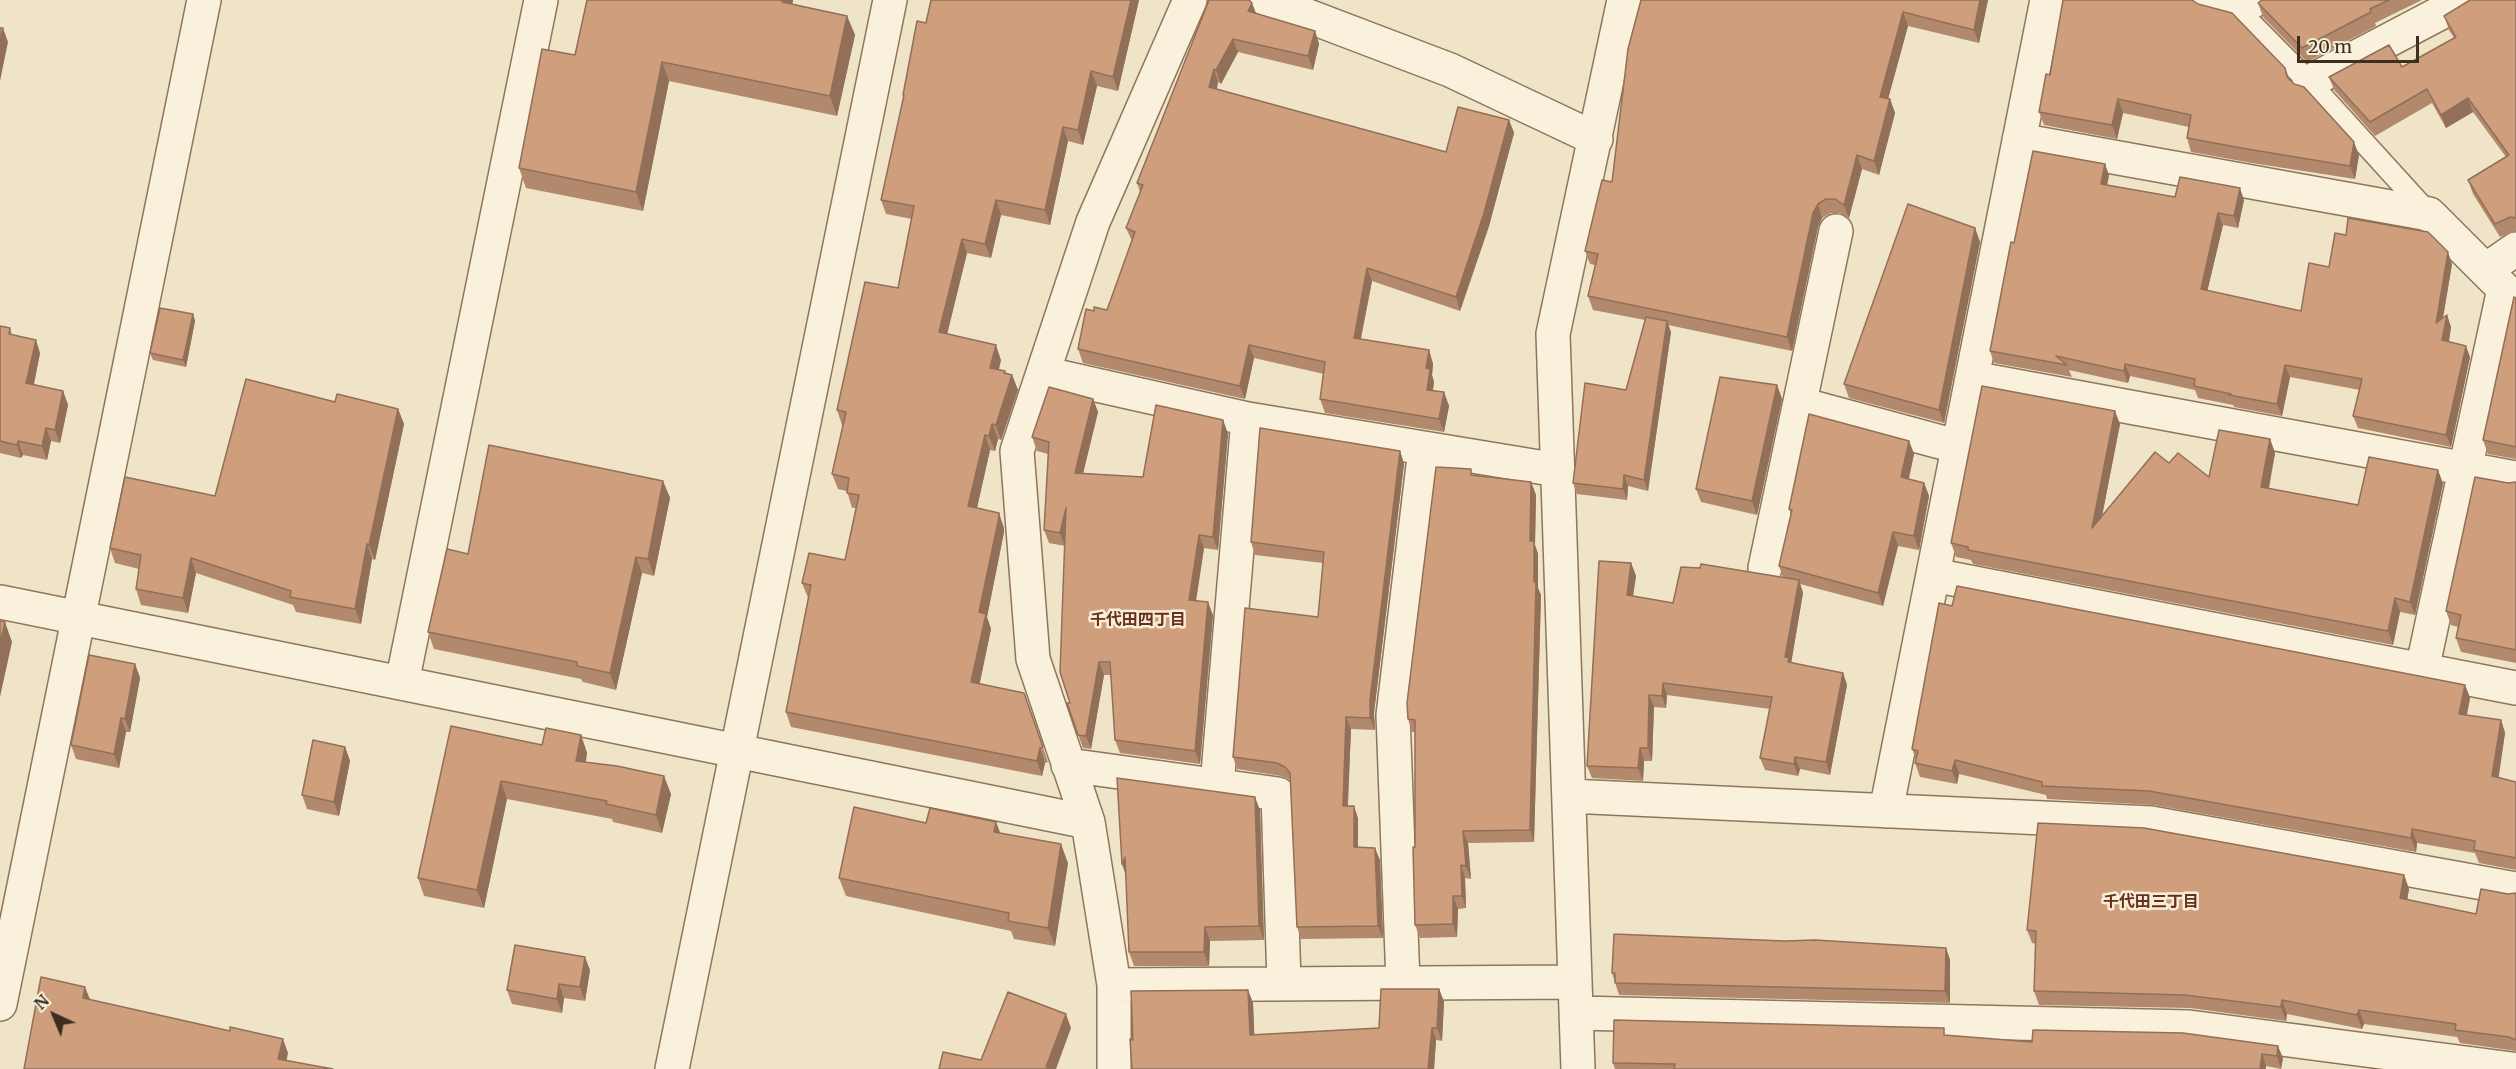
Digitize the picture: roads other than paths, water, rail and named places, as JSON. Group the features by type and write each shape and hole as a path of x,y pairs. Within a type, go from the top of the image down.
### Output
{"street":[{"path":"0,1004 202,0"},
{"path":"402,683 541,0"},
{"path":"672,1069 890,0"},
{"path":"1114,1069 1114,985 1088,822 1033,659 1017,451 1093,222 1190,0"},
{"path":"1266,0 1450,70 1596,140"},
{"path":"1578,1069 1553,334 1624,0"},
{"path":"1886,810 2047,0"},
{"path":"2309,82 2465,0"},
{"path":"2019,140 2429,214 2487,269 2504,289 2422,670"},
{"path":"1765,568 1836,231"},
{"path":"2487,269 2516,249"},
{"path":"1043,373 1248,419 1557,470"},
{"path":"1972,378 2516,478"},
{"path":"1800,404 1959,447"},
{"path":"1217,786 1248,419"},
{"path":"1403,983 1394,715 1425,449"},
{"path":"1933,575 2516,688"},
{"path":"0,602 1088,822"},
{"path":"1068,765 1278,794 1284,984"},
{"path":"1569,795 2151,823 2516,889"},
{"path":"1114,985 1403,983 1575,998 2189,1027 2512,1069"}],"lane":[{"path":"2234,3 2429,214"}],"district":[{"name":"千代田四丁目","path":"1138,620"},
{"name":"千代田三丁目","path":"2151,902"}]}
